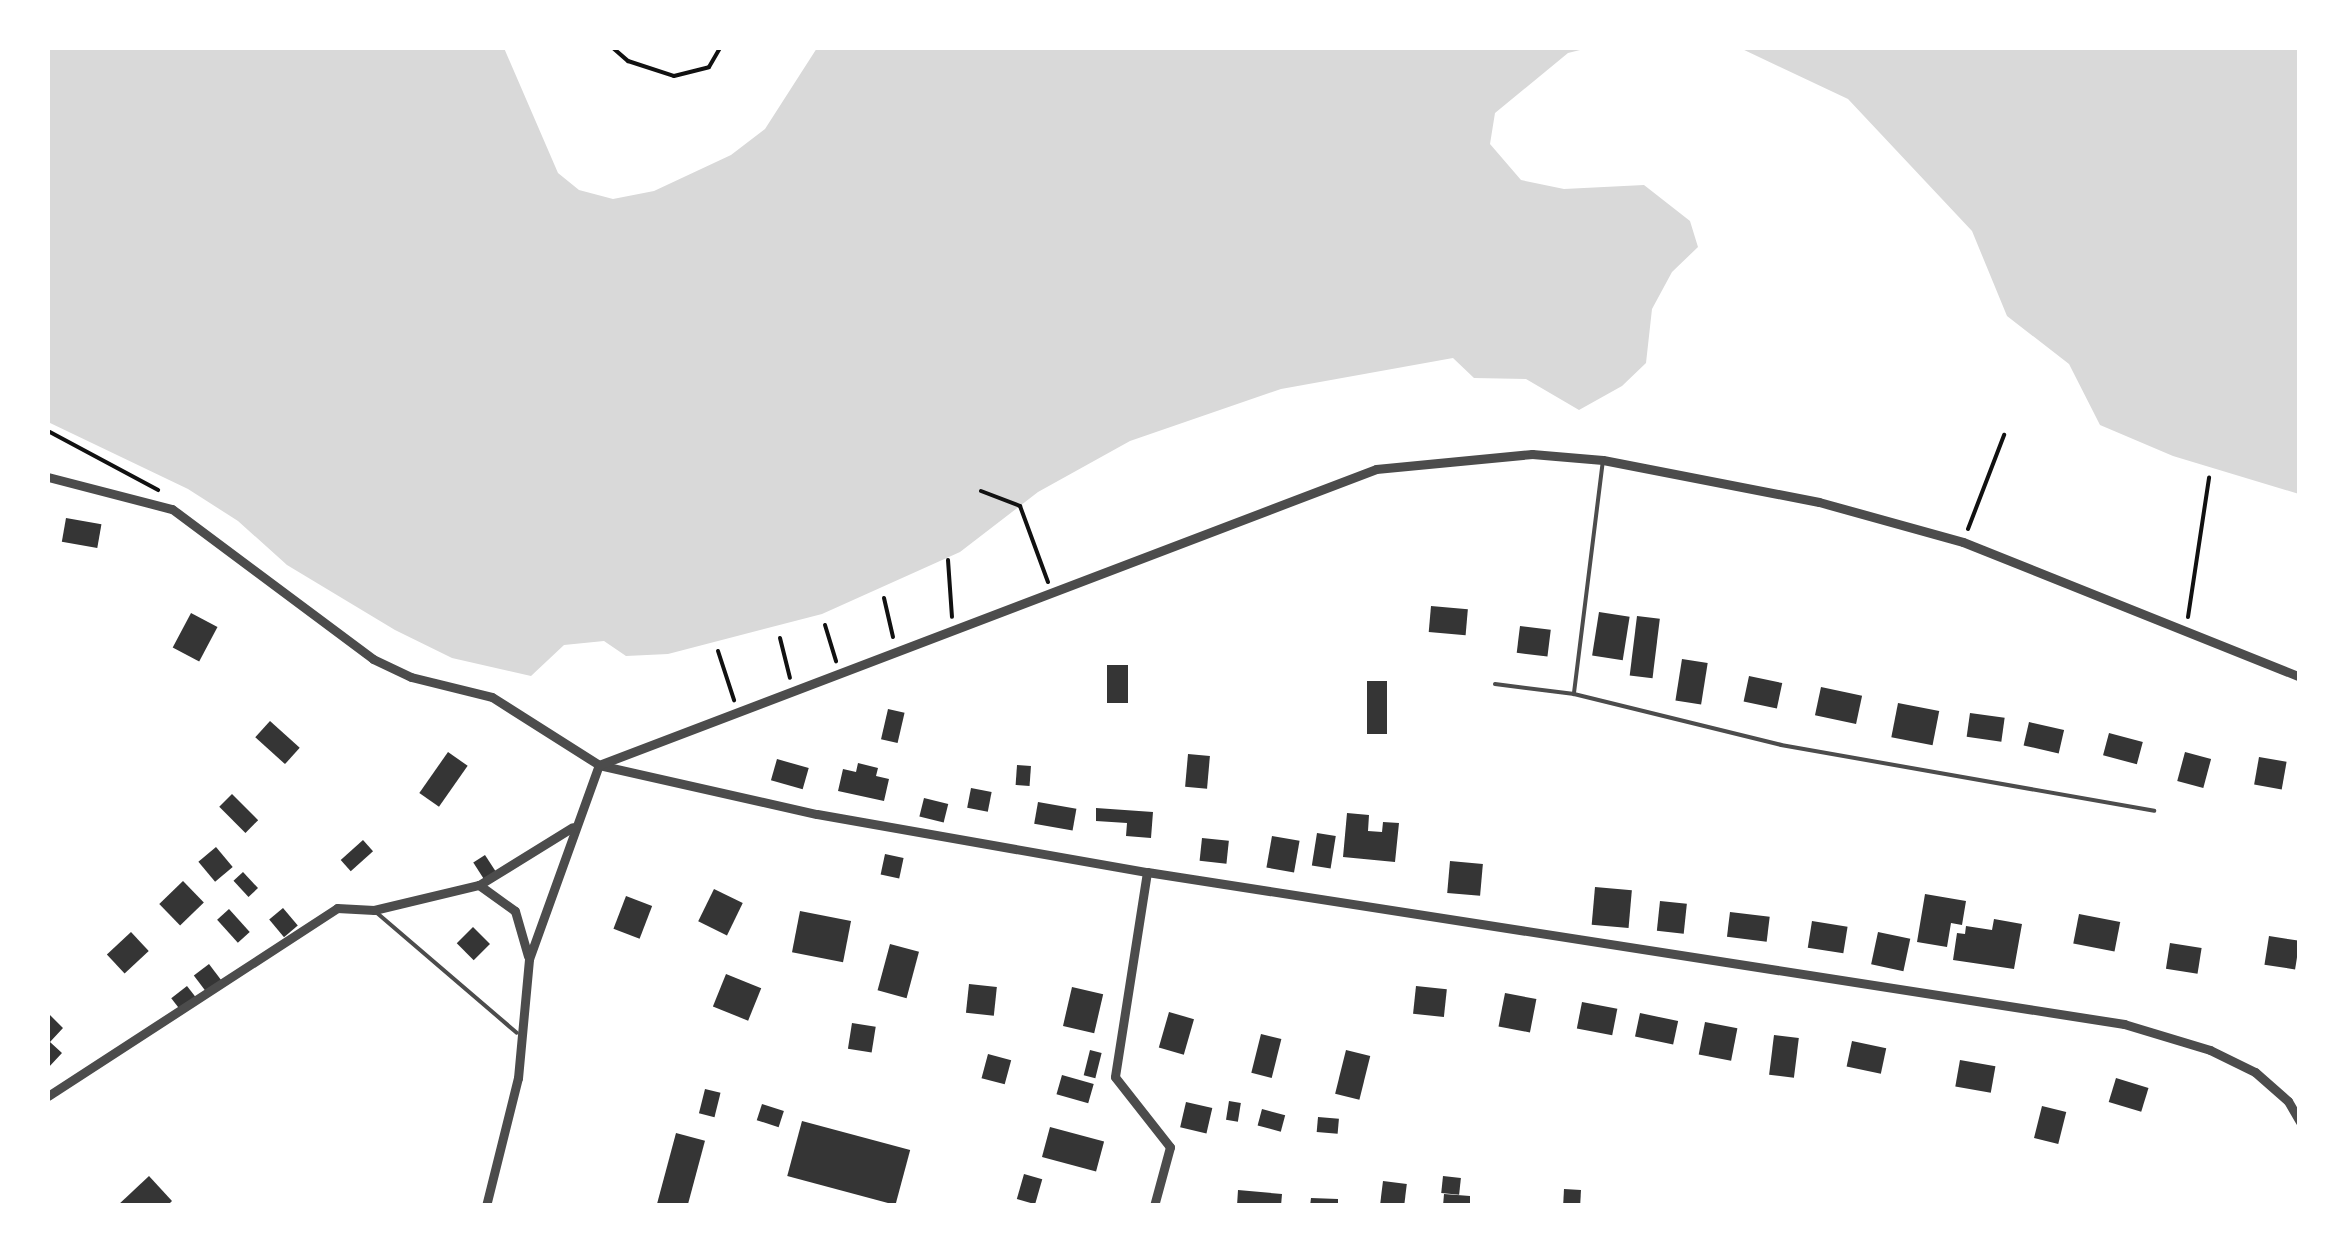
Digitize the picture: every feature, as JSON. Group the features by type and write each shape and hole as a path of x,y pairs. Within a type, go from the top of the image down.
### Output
{"street":[{"path":"486,1206 518,1078 517,1033 529,959 599,765 793,687 1052,596 1376,469 1532,454 1602,460 1819,502 1963,542 2300,676"},
{"path":"48,478 172,510 372,659 411,678 492,696 599,765 817,814 1147,872 2124,1024 2210,1050 2255,1072 2288,1102 2300,1122"},
{"path":"48,1096 337,908 374,910 479,885 574,827"},
{"path":"1147,872 1115,1078 1170,1147 1154,1206"},
{"path":"479,885 515,911 529,959"}],"lane":[{"path":"1574,694 1602,460"},
{"path":"1495,684 1574,694 1781,745 2154,810"},
{"path":"374,910 517,1033"},
{"path":"710,1206 727,1206"}],"path":[{"path":"613,48 628,61 674,76 708,66 720,48"},
{"path":"48,432 149,484 172,510"},
{"path":"1963,542 2004,435"},
{"path":"2186,630 2208,478"},
{"path":"981,491 1020,506 1052,596"},
{"path":"948,560 952,632"},
{"path":"884,598 896,651"},
{"path":"825,626 839,670"},
{"path":"780,638 793,687"},
{"path":"718,651 738,708"}],"shaded area":[{"path":"48,48 504,48 558,173 579,190 613,199 654,191 731,155 765,129 817,48 1588,48 1568,53 1495,113 1490,144 1521,180 1564,189 1644,185 1690,221 1698,247 1672,272 1652,309 1646,363 1622,386 1579,410 1526,379 1474,378 1453,358 1281,389 1130,441 1038,492 960,552 822,614 668,654 626,656 604,641 564,645 531,676 452,658 395,630 287,565 238,521 188,489 48,422"},
{"path":"1740,48 2299,48 2299,494 2173,456 2100,425 2069,364 2007,316 1972,231 1848,99"}],"building":[{"path":"66,518 101,524 97,548 62,542"},
{"path":"1431,606 1468,609 1466,635 1429,632"},
{"path":"1599,612 1630,617 1623,660 1592,655"},
{"path":"191,613 217,627 199,662 173,647"},
{"path":"1637,616 1660,619 1653,678 1630,676"},
{"path":"1520,626 1551,630 1547,657 1517,653"},
{"path":"1682,659 1708,663 1701,705 1675,700"},
{"path":"1107,665 1128,665 1128,703 1107,703"},
{"path":"1749,676 1782,683 1777,709 1744,701"},
{"path":"1367,681 1387,681 1387,734 1367,734"},
{"path":"1821,687 1862,696 1856,724 1815,715"},
{"path":"1898,703 1939,711 1933,745 1891,737"},
{"path":"888,709 905,713 898,743 881,739"},
{"path":"1970,713 2005,718 2001,742 1967,737"},
{"path":"270,721 300,748 285,764 255,737"},
{"path":"2029,722 2064,730 2059,753 2024,745"},
{"path":"2109,733 2143,742 2137,764 2103,755"},
{"path":"448,752 468,766 439,807 419,793"},
{"path":"2185,752 2211,759 2203,788 2177,781"},
{"path":"1188,754 1210,756 1207,789 1185,787"},
{"path":"2259,757 2287,762 2282,789 2254,785"},
{"path":"777,759 809,768 803,789 771,780"},
{"path":"858,763 878,768 876,776 889,779 884,801 838,791 843,769 856,772"},
{"path":"1017,765 1031,766 1030,786 1016,785"},
{"path":"971,788 992,792 988,812 967,808"},
{"path":"232,794 258,820 245,833 219,807"},
{"path":"924,798 948,804 944,822 919,816"},
{"path":"1038,802 1076,809 1073,830 1034,824"},
{"path":"1096,808 1153,812 1151,838 1126,836 1127,823 1096,821"},
{"path":"1347,813 1369,815 1368,831 1382,832 1383,822 1399,823 1395,862 1343,857"},
{"path":"1317,833 1336,836 1331,869 1312,866"},
{"path":"1272,836 1300,841 1294,872 1266,868"},
{"path":"1202,838 1229,841 1226,864 1200,861"},
{"path":"363,840 373,851 351,871 341,860"},
{"path":"216,847 233,867 215,882 198,862"},
{"path":"885,854 904,858 899,878 881,875"},
{"path":"485,855 496,872 484,879 473,863"},
{"path":"1450,861 1483,864 1480,896 1447,893"},
{"path":"243,872 258,888 248,897 233,881"},
{"path":"183,881 204,903 180,926 159,904"},
{"path":"1595,887 1632,890 1629,928 1592,925"},
{"path":"714,889 743,903 727,935 698,921"},
{"path":"1925,894 1966,901 1962,925 1951,923 1947,947 1917,942"},
{"path":"626,896 652,906 640,939 613,929"},
{"path":"1660,901 1687,904 1684,934 1657,931"},
{"path":"283,908 298,926 284,937 269,920"},
{"path":"229,909 250,932 238,943 217,920"},
{"path":"800,911 851,921 843,962 792,952"},
{"path":"1730,912 1770,917 1767,942 1727,937"},
{"path":"2079,914 2120,922 2115,951 2073,943"},
{"path":"1994,919 2022,924 2014,969 1953,960 1957,933 1965,934 1966,926 1992,930"},
{"path":"1812,921 1848,927 1843,953 1808,948"},
{"path":"473,927 490,944 474,960 457,943"},
{"path":"131,932 149,951 125,974 107,955"},
{"path":"1878,932 1910,939 1903,971 1871,964"},
{"path":"2269,936 2300,941 2295,969 2264,965"},
{"path":"2170,943 2202,948 2198,974 2166,969"},
{"path":"890,944 919,952 907,998 878,990"},
{"path":"209,964 222,981 206,992 194,975"},
{"path":"726,974 761,988 748,1021 713,1006"},
{"path":"969,984 997,987 994,1016 966,1013"},
{"path":"187,986 198,1000 182,1012 171,998"},
{"path":"1416,986 1447,989 1444,1017 1413,1014"},
{"path":"1072,987 1103,994 1094,1033 1063,1026"},
{"path":"1505,993 1536,999 1530,1032 1499,1026"},
{"path":"1582,1002 1617,1009 1612,1035 1577,1029"},
{"path":"1169,1012 1194,1019 1184,1055 1159,1048"},
{"path":"48,1013 63,1028 50,1042 62,1053 48,1068"},
{"path":"1640,1013 1678,1021 1673,1045 1635,1036"},
{"path":"1705,1022 1737,1028 1731,1061 1699,1054"},
{"path":"852,1023 876,1027 872,1052 848,1049"},
{"path":"1261,1034 1281,1039 1272,1078 1251,1073"},
{"path":"1774,1035 1799,1038 1794,1078 1769,1075"},
{"path":"1852,1041 1886,1048 1881,1074 1847,1066"},
{"path":"1090,1050 1102,1053 1095,1078 1084,1075"},
{"path":"1346,1050 1370,1056 1359,1100 1335,1094"},
{"path":"988,1054 1011,1060 1005,1084 982,1078"},
{"path":"1960,1060 1995,1066 1991,1093 1955,1087"},
{"path":"1062,1075 1094,1084 1088,1103 1056,1094"},
{"path":"2116,1078 2149,1088 2141,1112 2109,1102"},
{"path":"705,1089 721,1093 714,1117 699,1113"},
{"path":"1229,1101 1241,1103 1238,1122 1226,1120"},
{"path":"1186,1102 1212,1108 1206,1133 1180,1127"},
{"path":"762,1104 784,1111 779,1127 757,1120"},
{"path":"2042,1106 2066,1112 2058,1144 2034,1138"},
{"path":"1262,1109 1285,1115 1281,1132 1258,1125"},
{"path":"1318,1117 1339,1119 1338,1134 1317,1132"},
{"path":"802,1121 910,1150 895,1205 787,1176"},
{"path":"1050,1127 1104,1141 1096,1171 1042,1157"},
{"path":"676,1133 705,1141 687,1206 657,1205"},
{"path":"1024,1174 1042,1179 1035,1204 1017,1199"},
{"path":"149,1176 172,1201 167,1206 117,1206"},
{"path":"1443,1176 1461,1178 1459,1195 1441,1193"},
{"path":"1383,1181 1407,1184 1404,1206 1380,1206"},
{"path":"1564,1189 1581,1190 1580,1206 1563,1206"},
{"path":"1238,1190 1282,1194 1281,1206 1237,1206"},
{"path":"1444,1194 1470,1196 1470,1206 1443,1206"},
{"path":"1311,1198 1338,1199 1338,1206 1310,1206"}]}
